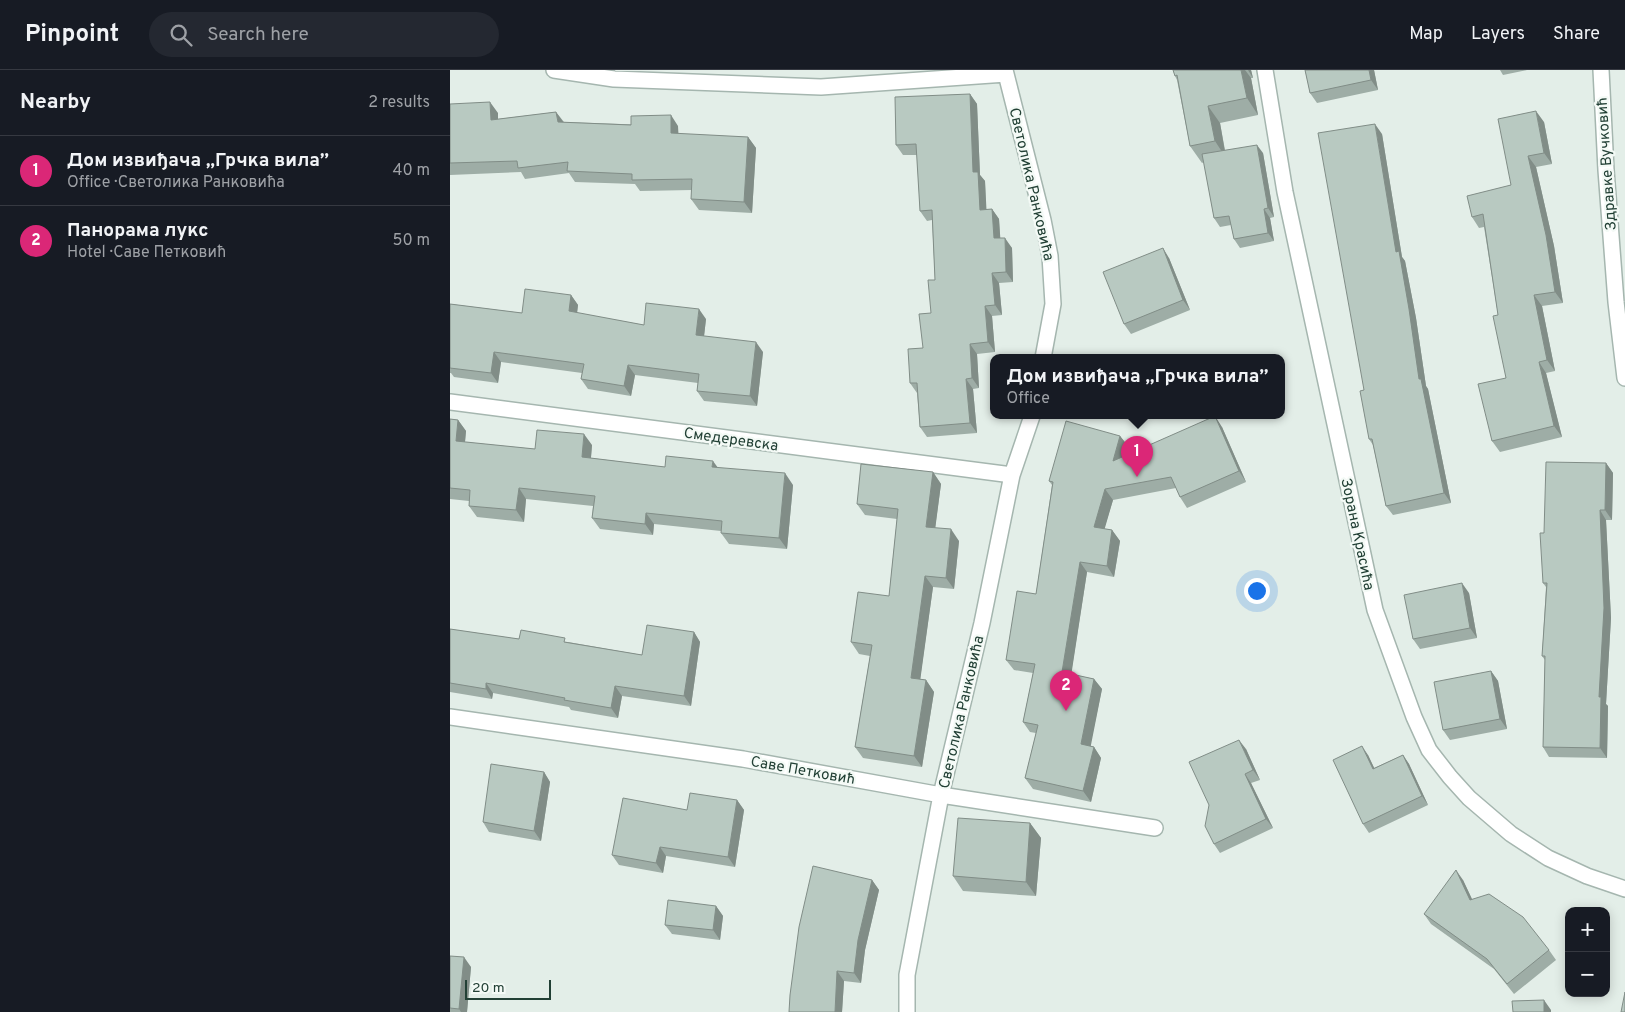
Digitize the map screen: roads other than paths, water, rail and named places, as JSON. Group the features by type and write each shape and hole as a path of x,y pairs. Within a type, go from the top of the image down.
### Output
{"street":[{"path":"554,70 614,79 821,86 1006,72"},
{"name":"Зорана Красића","path":"1265,70 1285,192 1375,610 1414,717 1429,750 1450,777 1469,798 1511,834 1548,858 1587,876 1625,889"},
{"name":"Здравке Вучковић","path":"1601,70 1614,284 1625,378"},
{"name":"Светолика Ранковића","path":"1006,72 1043,220 1050,256 1053,304 1044,354"},
{"name":"Смедеревска","path":"450,402 1012,476"},
{"name":"Светолика Ранковића","path":"907,1012 907,975 941,795 982,623 1012,476 1031,419"},
{"name":"Саве Петковић","path":"450,717 743,759 941,795 1155,828"}],"place":[{"name":"Дом извиђача „Грчка вила”","path":"1137,477"},
{"name":"Панорама лукс","path":"1066,711"}]}
